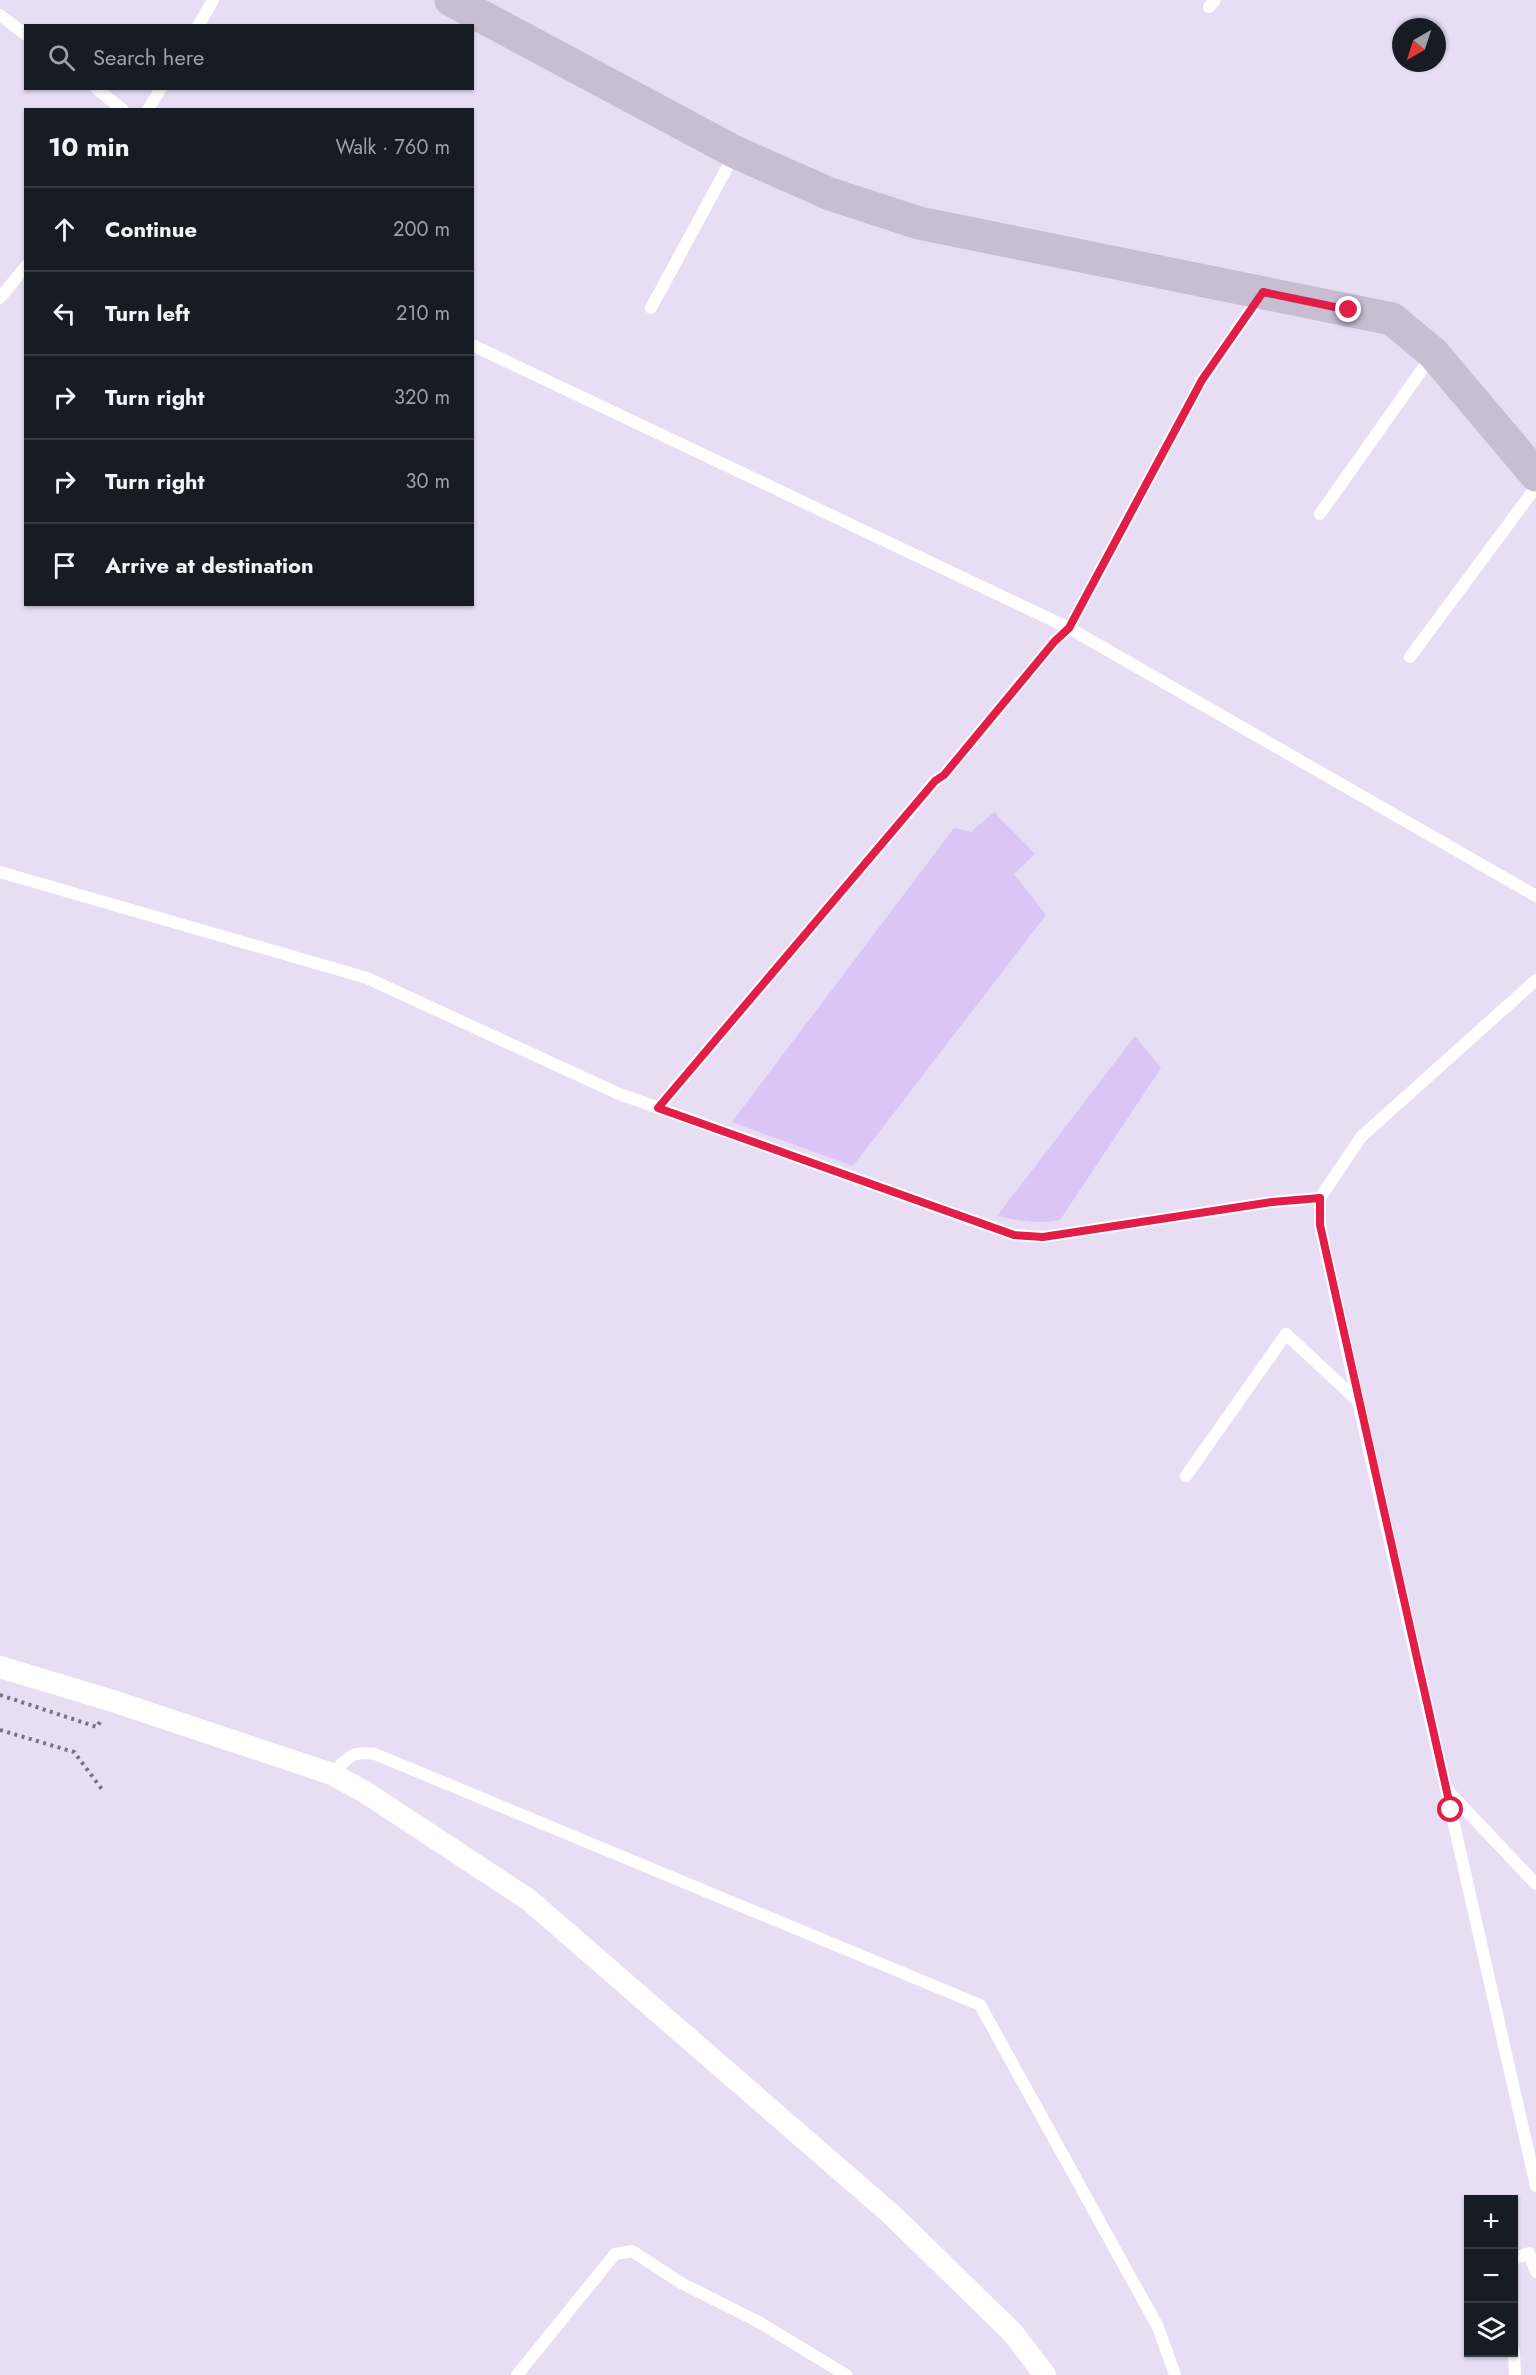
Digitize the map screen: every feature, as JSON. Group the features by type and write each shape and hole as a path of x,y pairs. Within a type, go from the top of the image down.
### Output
{"street":[{"path":"451,0 735,152 830,194 919,223 1392,319 1433,353 1536,475"},
{"path":"0,1667 113,1701 332,1774 365,1792 529,1900 892,2216 1012,2332 1045,2375"}],"lane":[{"path":"199,24 213,0"},
{"path":"0,15 24,33"},
{"path":"98,90 121,108"},
{"path":"149,108 159,90"},
{"path":"651,308 735,152"},
{"path":"0,298 24,268"},
{"path":"658,1108 935,781 944,775 1054,642 1069,628 1202,380 1263,292"},
{"path":"474,346 1069,628 1536,896"},
{"path":"1320,514 1433,353"},
{"path":"1410,657 1536,487"},
{"path":"0,872 367,978 617,1092 1014,1235 1043,1237 1272,1202 1320,1198"},
{"path":"1536,980 1360,1137 1320,1198 1320,1225 1358,1401 1536,2186"},
{"path":"1186,1476 1286,1334 1358,1401"},
{"path":"332,1774 351,1755 362,1752 375,1754 980,2005 1158,2327 1175,2375"},
{"path":"1446,1788 1536,1884"},
{"path":"517,2375 615,2254 632,2251 681,2283 757,2321 846,2375"},
{"path":"1518,2257 1529,2253 1536,2271"},
{"path":"1514,2357 1515,2375"}],"path":[{"path":"0,1695 97,1727 113,1701"},
{"path":"0,1730 75,1752 104,1792"}],"shaded area":[{"path":"994,812 1035,854 1014,874 1046,915 853,1166 732,1122 954,828 971,832"},
{"path":"1135,1036 1161,1068 1060,1220 1028,1221 997,1216"}],"route":[{"path":"1349,310 1263,292 1202,380 1069,628 1054,642 944,775 935,781 658,1108 1014,1235 1043,1237 1272,1202 1320,1198 1320,1225 1451,1810"}]}
